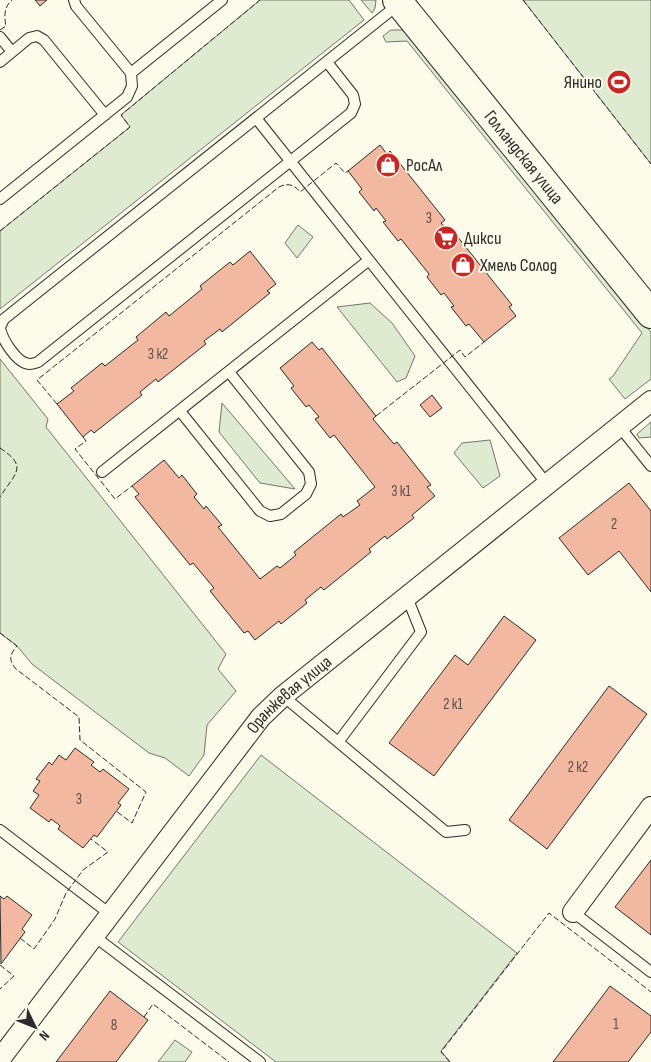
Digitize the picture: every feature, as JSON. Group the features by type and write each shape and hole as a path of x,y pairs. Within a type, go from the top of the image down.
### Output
{"street":[{"name":"Голландская улица","path":"403,1 651,296"},
{"name":"Голландская улица","path":"403,1 651,314"},
{"name":"Оранжевая улица","path":"2,1051 94,936 252,728 284,696 651,401"},
{"path":"573,912 651,807"}],"lane":[{"path":"0,200 127,97 132,86 131,73 76,6 74,0"},
{"path":"131,73 222,0"},
{"path":"327,62 353,94 355,104 351,113 38,362 29,364 20,360 2,337 0,328 4,319 403,1"},
{"path":"0,62 30,38 37,36 44,40 105,115"},
{"path":"0,37 12,52"},
{"path":"256,118 547,484"},
{"path":"102,472 369,260"},
{"path":"180,411 260,512 270,516 281,514 294,504 306,494 311,484 309,472 228,372"},
{"path":"619,426 651,466"},
{"path":"339,741 421,632 407,597"},
{"path":"284,696 446,832 465,830"},
{"path":"0,830 110,914"},
{"path":"573,912 651,972"},
{"path":"94,936 260,1062"}],"green space":[{"path":"260,0 349,0 364,20 0,309 0,231 130,127 121,115"},
{"path":"361,0 376,0 372,13"},
{"name":"Янино","path":"523,0 651,0 651,164"},
{"path":"391,30 402,30 410,36 651,332 651,379 625,399 609,379 613,376 642,333 407,41 386,42 383,36"},
{"path":"298,225 313,237 297,258 285,243"},
{"path":"370,303 392,323 415,356 406,378 397,382 337,307"},
{"path":"0,359 48,419 46,427 226,654 218,669 236,691 207,725 204,755 189,776 165,758 149,753 32,664 17,646 0,633"},
{"path":"222,403 295,489 260,483 219,432"},
{"path":"651,422 651,437 639,438 637,434"},
{"path":"490,440 500,476 483,488 454,453 462,443"},
{"path":"261,755 517,953 441,1051 450,1062 276,1062 118,942"},
{"path":"175,1040 192,1052 185,1062 158,1062"}],"building":[{"path":"35,0 47,0 40,6"},
{"path":"380,145 387,154 390,151 445,220 441,223 454,238 457,236 512,305 509,307 516,316 484,342 469,324 466,326 451,307 454,306 444,293 441,295 427,277 429,274 401,239 398,241 383,222 386,221 376,208 374,211 359,192 362,189 348,171"},
{"path":"250,251 276,284 267,291 270,293 222,332 220,329 204,341 206,344 158,382 156,379 140,392 142,395 94,433 91,430 83,437 57,404 74,391 71,388 102,363 105,366 138,340 136,337 166,312 169,316 202,289 200,286 230,262 233,265"},
{"path":"312,342 319,350 322,348 376,416 373,419 394,444 397,442 431,485 427,487 435,496 412,515 414,518 387,539 385,536 369,549 371,552 324,590 321,587 305,600 307,603 281,624 279,621 255,640 248,631 244,633 210,591 214,588 193,563 190,565 135,497 139,494 132,486 164,460 179,478 182,475 197,494 194,497 204,509 206,506 222,525 218,527 260,579 277,566 280,568 296,555 294,552 341,514 343,517 360,505 357,501 375,487 334,435 330,438 315,419 319,417 309,405 306,407 291,388 294,386 280,368"},
{"path":"432,395 442,408 430,417 420,405"},
{"path":"629,483 651,511 651,592 619,551 588,575 559,538"},
{"path":"504,616 536,640 434,776 389,743 455,655 468,665"},
{"path":"609,686 647,714 547,849 509,820"},
{"path":"75,748 94,762 91,765 100,772 103,769 129,789 118,803 121,805 97,837 94,835 83,848 58,829 60,826 58,824 51,819 49,822 30,808 39,795 33,791 40,781 36,779 49,762 52,765 59,755 66,760"},
{"path":"651,860 651,935 615,907"},
{"path":"0,896 4,899 7,896 32,915 22,929 25,932 1,964"},
{"path":"610,986 651,1016 651,1032 628,1062 553,1062"},
{"path":"110,991 148,1020 116,1062 56,1062"}],"fence":[{"path":"0,30 6,26 5,12 12,0"},
{"path":"0,231 130,127 121,115 260,0"},
{"path":"523,0 651,164"},
{"path":"57,404 37,380 279,187 290,185 300,192 336,163 345,173 348,171"},
{"path":"376,416 460,350 465,357 484,342"},
{"path":"83,437 86,441 75,449 115,499 132,486"},
{"path":"0,448 14,460 17,466 14,476 0,497"},
{"path":"0,633 17,646 11,657 16,669 79,717 80,740 146,792 132,823 116,811"},
{"path":"20,938 34,949 55,919 66,893 83,870 108,852 91,839"},
{"path":"450,1062 441,1052 549,913 651,992"},
{"path":"0,965 14,976 0,989"},
{"path":"144,1017 153,1004 229,1062"}],"place":[{"name":"Янино","path":"619,82"},
{"name":"РосАл","path":"388,165"},
{"name":"Дикси","path":"446,238"},
{"name":"Хмель Солод","path":"463,265"}]}
